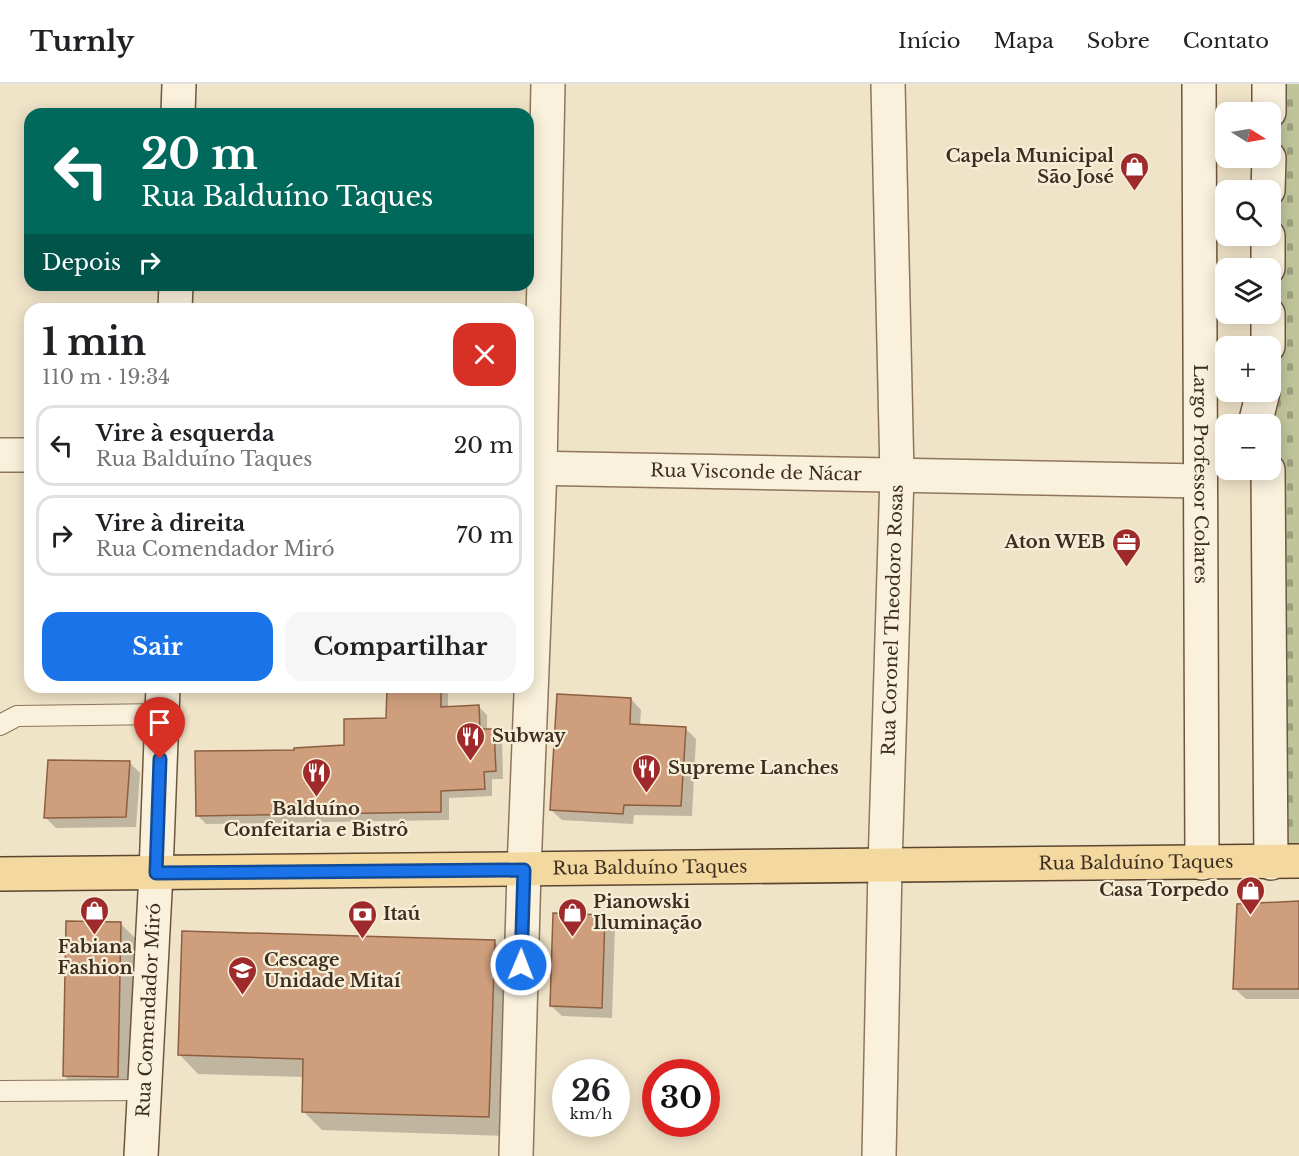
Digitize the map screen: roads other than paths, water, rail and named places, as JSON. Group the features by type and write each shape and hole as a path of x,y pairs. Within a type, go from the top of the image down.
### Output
{"main road":[{"name":"Rua Balduíno Taques","path":"0,874 1285,862"}],"street":[{"path":"178,108 179,84"},
{"path":"534,468 549,84"},
{"name":"Rua Coronel Theodoro Rosas","path":"879,1156 897,475 888,84"},
{"name":"Largo Professor Colares","path":"1199,84 1200,192 1214,475 1202,864"},
{"path":"1269,84 1269,102"},
{"path":"1200,192 1215,210"},
{"path":"0,455 24,455"},
{"name":"Rua Visconde de Nácar","path":"534,468 897,475 1214,475"},
{"path":"1268,480 1285,862"},
{"path":"516,1156 528,693"},
{"name":"Rua Comendador Miró","path":"141,1156 163,700"}],"lane":[{"path":"0,725 17,716 163,700"},
{"path":"0,1091 145,1090"}],"place":[{"name":"Capela Municipal São José","path":"1135,192"},
{"name":"Aton WEB","path":"1126,568"},
{"name":"Subway","path":"471,762"},
{"name":"Supreme Lanches","path":"647,794"},
{"name":"Balduíno Confeitaria e Bistrô","path":"316,798"},
{"name":"Casa Torpedo","path":"1250,916"},
{"name":"Fabiana Fashion","path":"95,936"},
{"name":"Pianowski Iluminação","path":"572,938"},
{"name":"Itaú","path":"362,940"},
{"name":"Cescage Unidade Mitaí","path":"243,996"}]}
